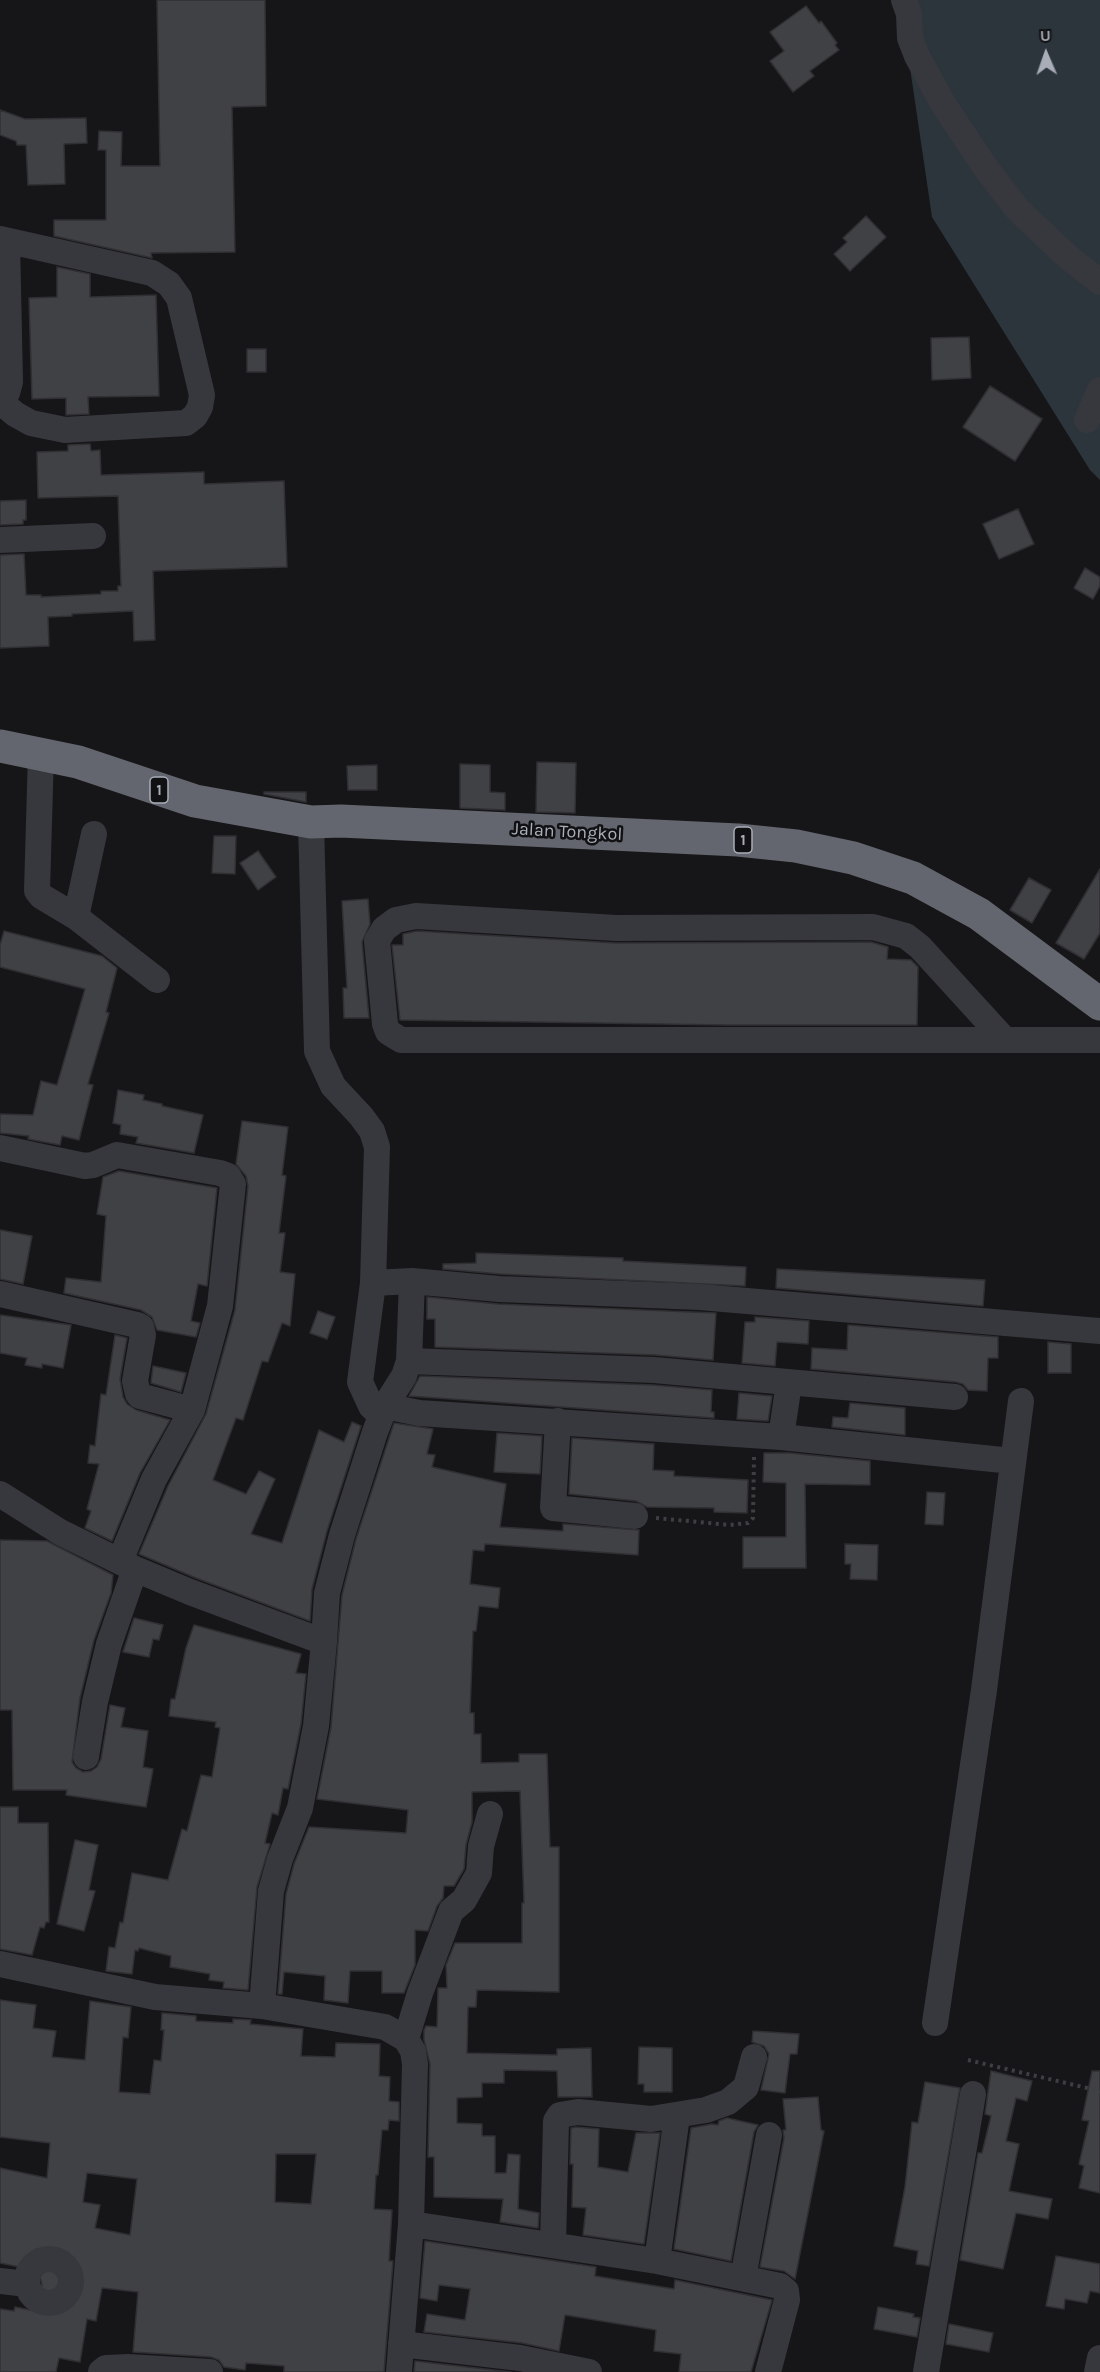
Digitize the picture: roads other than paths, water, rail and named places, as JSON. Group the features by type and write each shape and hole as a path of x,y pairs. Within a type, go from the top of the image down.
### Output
{"highway":[{"name":"Jalan Tongkol","path":"0,746 78,762 195,801 324,821 738,840 796,846 853,858 913,878 980,914 1100,1005"}],"street":[{"path":"904,0 909,14 910,38 917,56 942,102 985,167 1018,210 1068,257 1100,282"},
{"path":"3,240 152,273 169,284 179,298 202,395 200,407 195,416 186,423 65,430 31,423 15,414 0,400 7,393 10,382 3,240"},
{"path":"1087,420 1100,390"},
{"path":"0,540 93,536"},
{"path":"41,753 37,891 41,896 76,917 157,980"},
{"path":"324,821 317,1051 333,1086 372,1131 376,1147 373,1283 360,1382 373,1400 419,1413 781,1437 1012,1461"},
{"path":"76,917 94,834"},
{"path":"1004,1039 920,947 906,936 873,927 616,928 416,916 396,920 384,929 377,941 386,1024 388,1032 401,1040 1100,1040"},
{"path":"0,1148 85,1166 117,1155 228,1176 232,1184 220,1306 192,1410 154,1479 127,1565 95,1702 86,1757"},
{"path":"373,1283 412,1281 499,1289 700,1297 1100,1331"},
{"path":"262,2006 272,1891 280,1859 300,1808 316,1726 327,1593 365,1463 373,1400 404,1376 409,1361 412,1281"},
{"path":"0,1294 141,1327 143,1335 135,1381 138,1394 192,1410"},
{"path":"409,1361 654,1370 955,1398"},
{"path":"781,1437 789,1383"},
{"path":"935,2023 985,1680 1021,1401"},
{"path":"558,1421 553,1508 635,1516"},
{"path":"0,1494 60,1532 127,1565 200,1596 324,1642"},
{"path":"406,2039 420,1993 451,1911 464,1900 479,1873 481,1846 490,1814"},
{"path":"0,1964 155,1997 262,2006 385,2027 406,2039 413,2051 415,2064 411,2224 399,2372"},
{"path":"553,2244 556,2121 560,2115 578,2112 651,2119 706,2110 728,2102 746,2087 754,2057"},
{"path":"926,2372 973,2094"},
{"path":"657,2261 677,2116"},
{"path":"743,2278 769,2135"},
{"path":"411,2224 657,2261 771,2283 786,2291 786,2310 768,2372"},
{"path":"0,2281 27,2284"},
{"path":"401,2344 520,2358 589,2372"},
{"path":"1097,2372 1100,2358"},
{"path":"101,2372 106,2368 128,2367 210,2372"}]}
